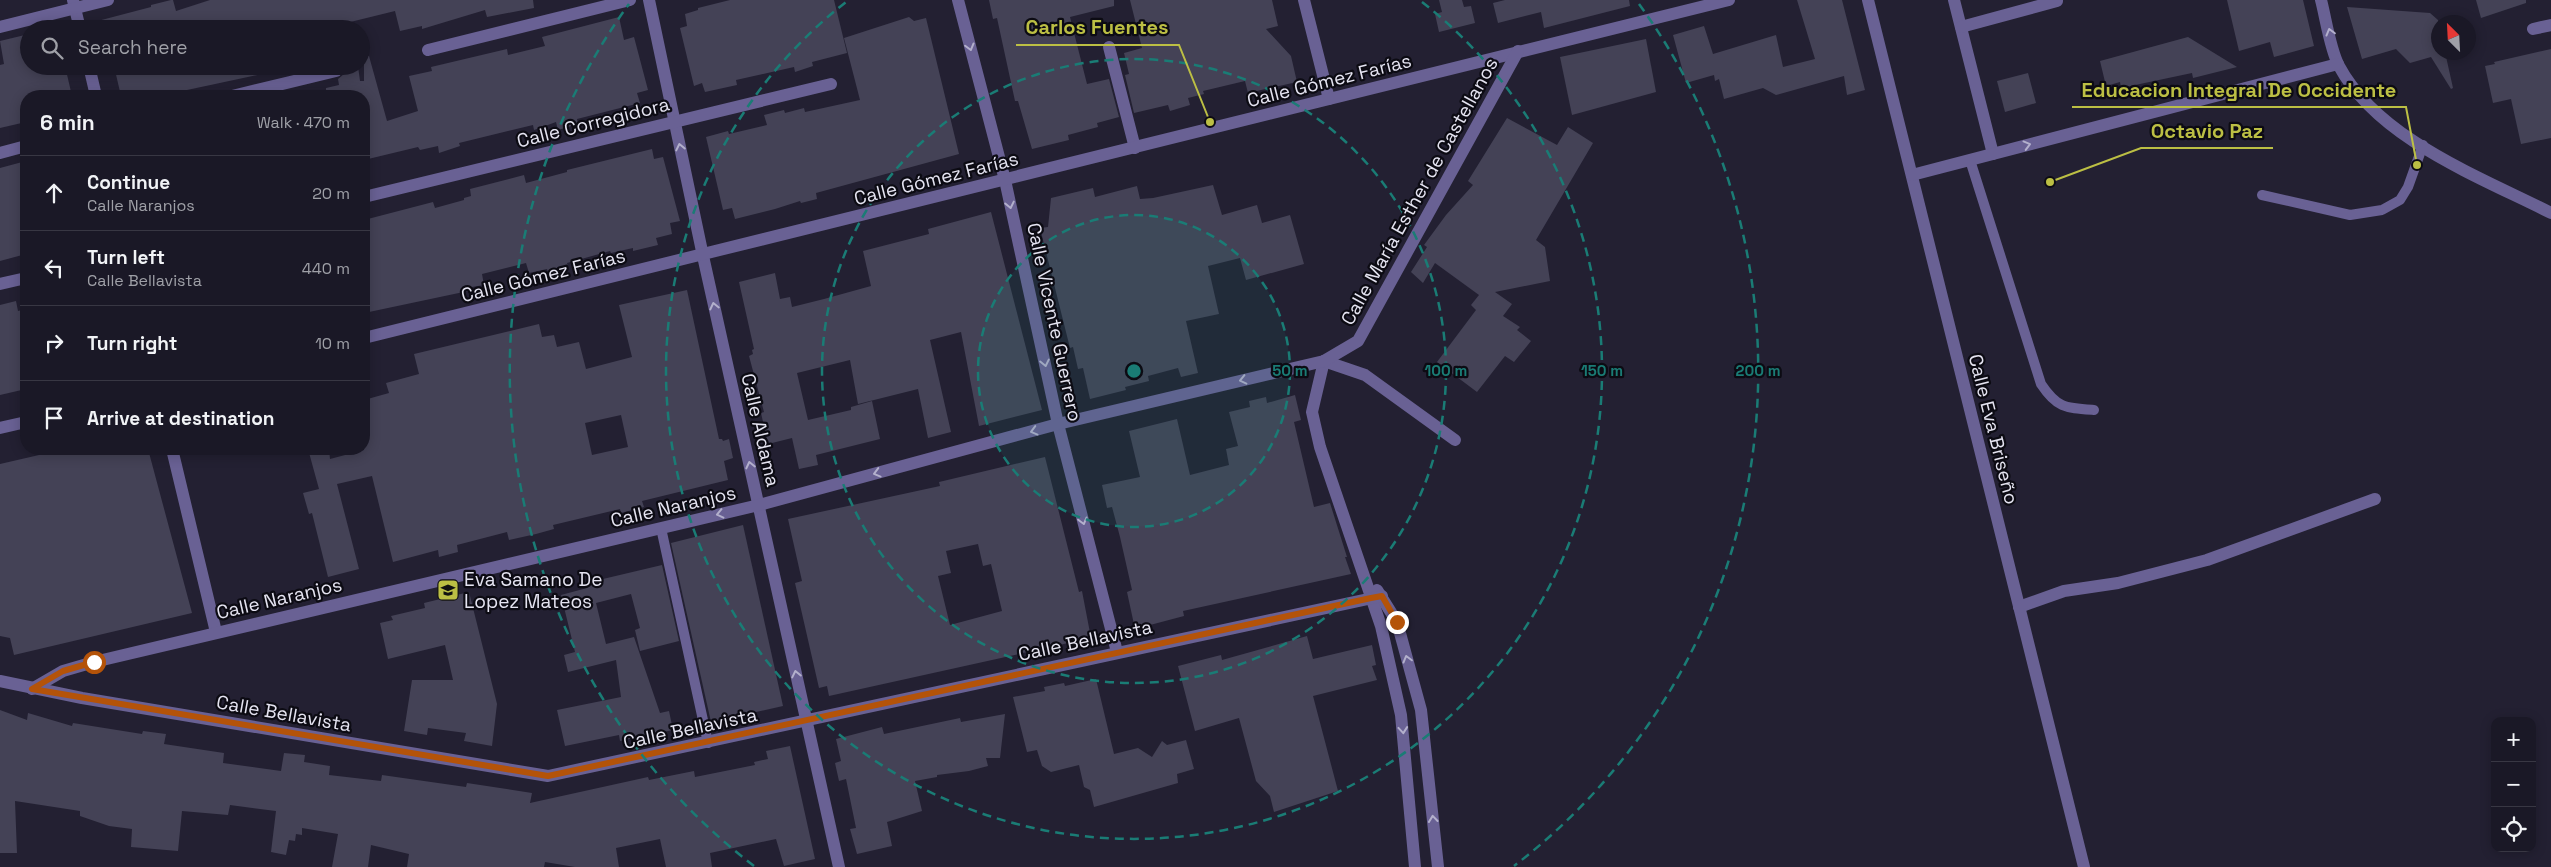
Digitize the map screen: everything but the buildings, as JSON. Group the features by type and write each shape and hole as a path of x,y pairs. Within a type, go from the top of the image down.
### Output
{"street":[{"path":"23,20 74,4 108,0"},
{"path":"428,50 630,0"},
{"name":"Calle Aldama","path":"649,0 703,256 839,867"},
{"name":"Calle Vicente Guerrero","path":"958,0 1005,180 1058,424 1117,652"},
{"path":"1304,0 1329,99"},
{"name":"Calle Gómez Farías","path":"370,337 703,256 1518,51 1729,0"},
{"name":"Calle Eva Briseño","path":"1868,0 2084,867"},
{"path":"1954,0 1993,154"},
{"path":"2321,0 2338,64 2360,98 2393,127 2448,161 2551,212"},
{"path":"1961,27 2057,1"},
{"path":"74,4 78,20"},
{"path":"0,27 20,21"},
{"path":"2533,29 2551,25"},
{"path":"1109,47 1135,148"},
{"name":"Calle María Esther de Castellanos","path":"1324,361 1358,341 1518,51"},
{"path":"1912,175 2338,64"},
{"path":"91,75 95,90"},
{"path":"257,90 319,75"},
{"name":"Calle Corregidora","path":"370,196 831,84"},
{"path":"0,153 20,148"},
{"path":"0,284 20,279"},
{"path":"1438,867 1421,710 1397,622 1377,597 1364,574 1320,447 1312,412 1324,361 1365,375 1455,440"},
{"name":"Calle Naranjos","path":"32,689 63,671 216,632 759,505 1058,424 1324,361"},
{"path":"0,428 20,423"},
{"path":"173,455 216,632"},
{"path":"2019,607 2064,591 2118,584 2207,560 2376,499"},
{"path":"1377,597 1381,626 1402,715 1415,867"},
{"name":"Calle Bellavista","path":"0,682 548,776 807,722 1117,652 1377,597"}],"lane":[{"path":"2262,195 2350,215 2382,210 2400,200 2408,187 2423,145"},
{"path":"1970,160 2041,384 2052,401 2073,409 2094,410"},
{"path":"660,528 708,743"}],"place":[{"name":"Carlos Fuentes","path":"1210,122"},
{"name":"Educacion Integral De Occidente","path":"2417,165"},
{"name":"Octavio Paz","path":"2050,182"},
{"name":"Eva Samano De Lopez Mateos","path":"448,590"}],"route":[{"path":"94,662 63,671 32,689 548,776 807,722 1117,652 1382,596 1397,622"}]}
